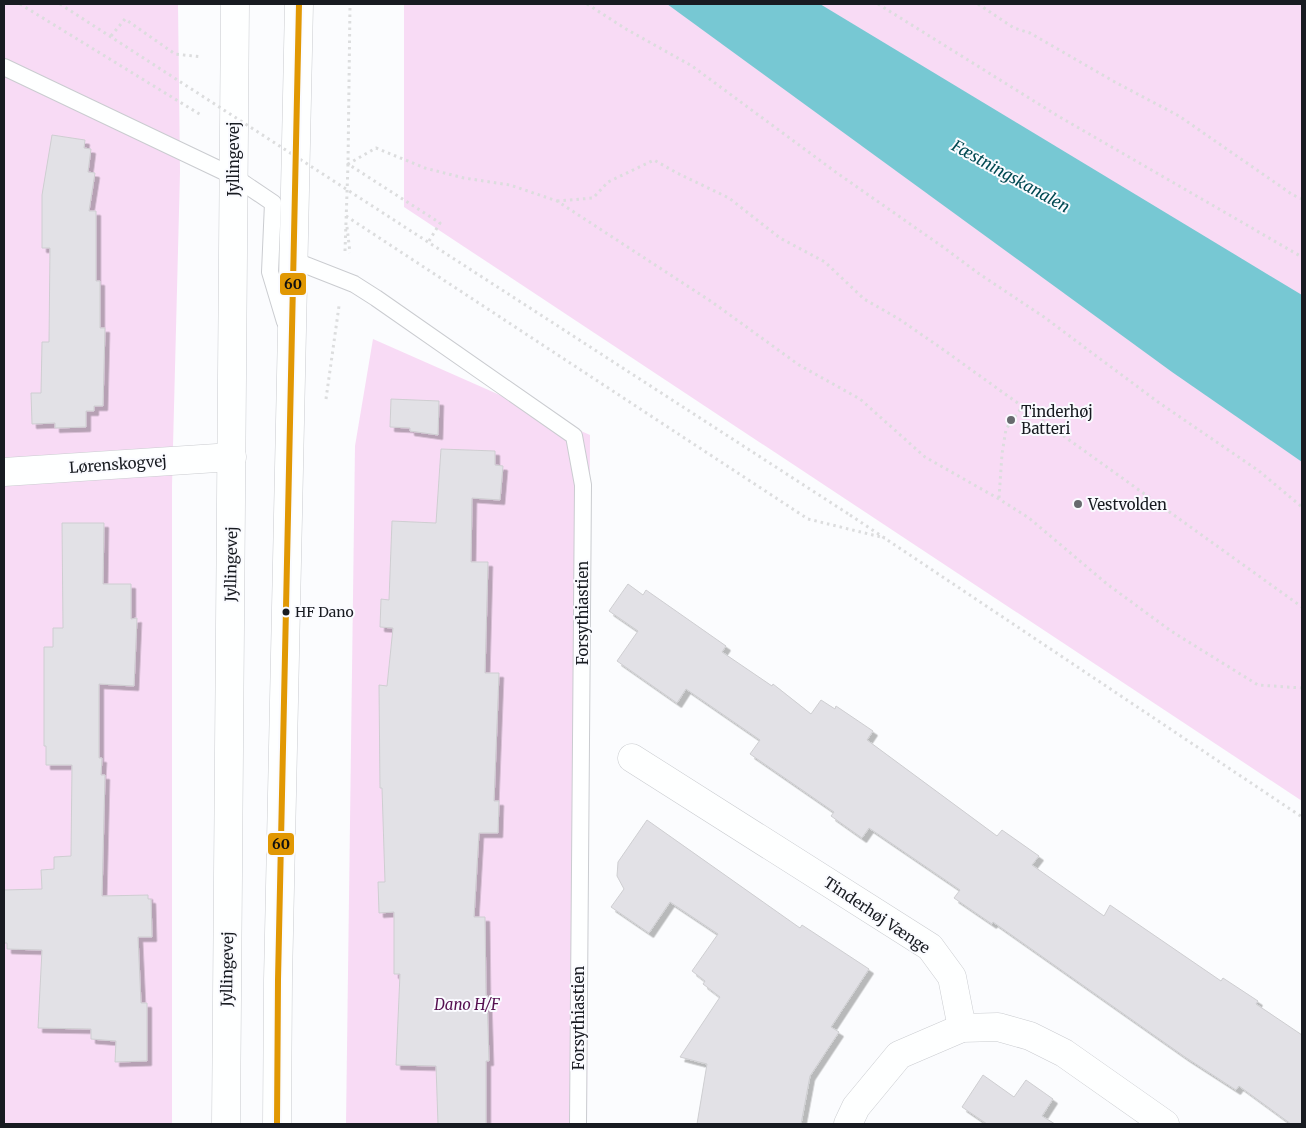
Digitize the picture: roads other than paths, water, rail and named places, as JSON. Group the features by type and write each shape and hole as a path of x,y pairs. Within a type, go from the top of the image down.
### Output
{"street":[{"name":"Jyllingevej","path":"226,1124 232,457 232,135 235,4"},
{"path":"277,1124 299,4"},
{"name":"Lørenskogvej","path":"4,472 232,457"},
{"name":"Tinderhøj Vænge","path":"632,758 930,947 952,977 962,1028"},
{"path":"848,1124 856,1107 899,1055 962,1028 998,1027 1030,1036 1064,1053 1164,1124"}],"lane":[{"path":"4,67 233,176 273,203 270,272 292,346"},
{"name":"Forsythiastien","path":"294,260 343,280 376,298 574,436 583,485 578,1124"}],"water":[{"name":"Fæstningskanalen","path":"667,4 820,4 1302,295 1302,462 1172,372"}],"place":[{"name":"Tinderhøj Batteri","path":"1011,420"},
{"name":"Vestvolden","path":"1078,504"},
{"name":"HF Dano","path":"286,612"}],"park label":[{"name":"Dano H/F","path":"467,1004"}]}
